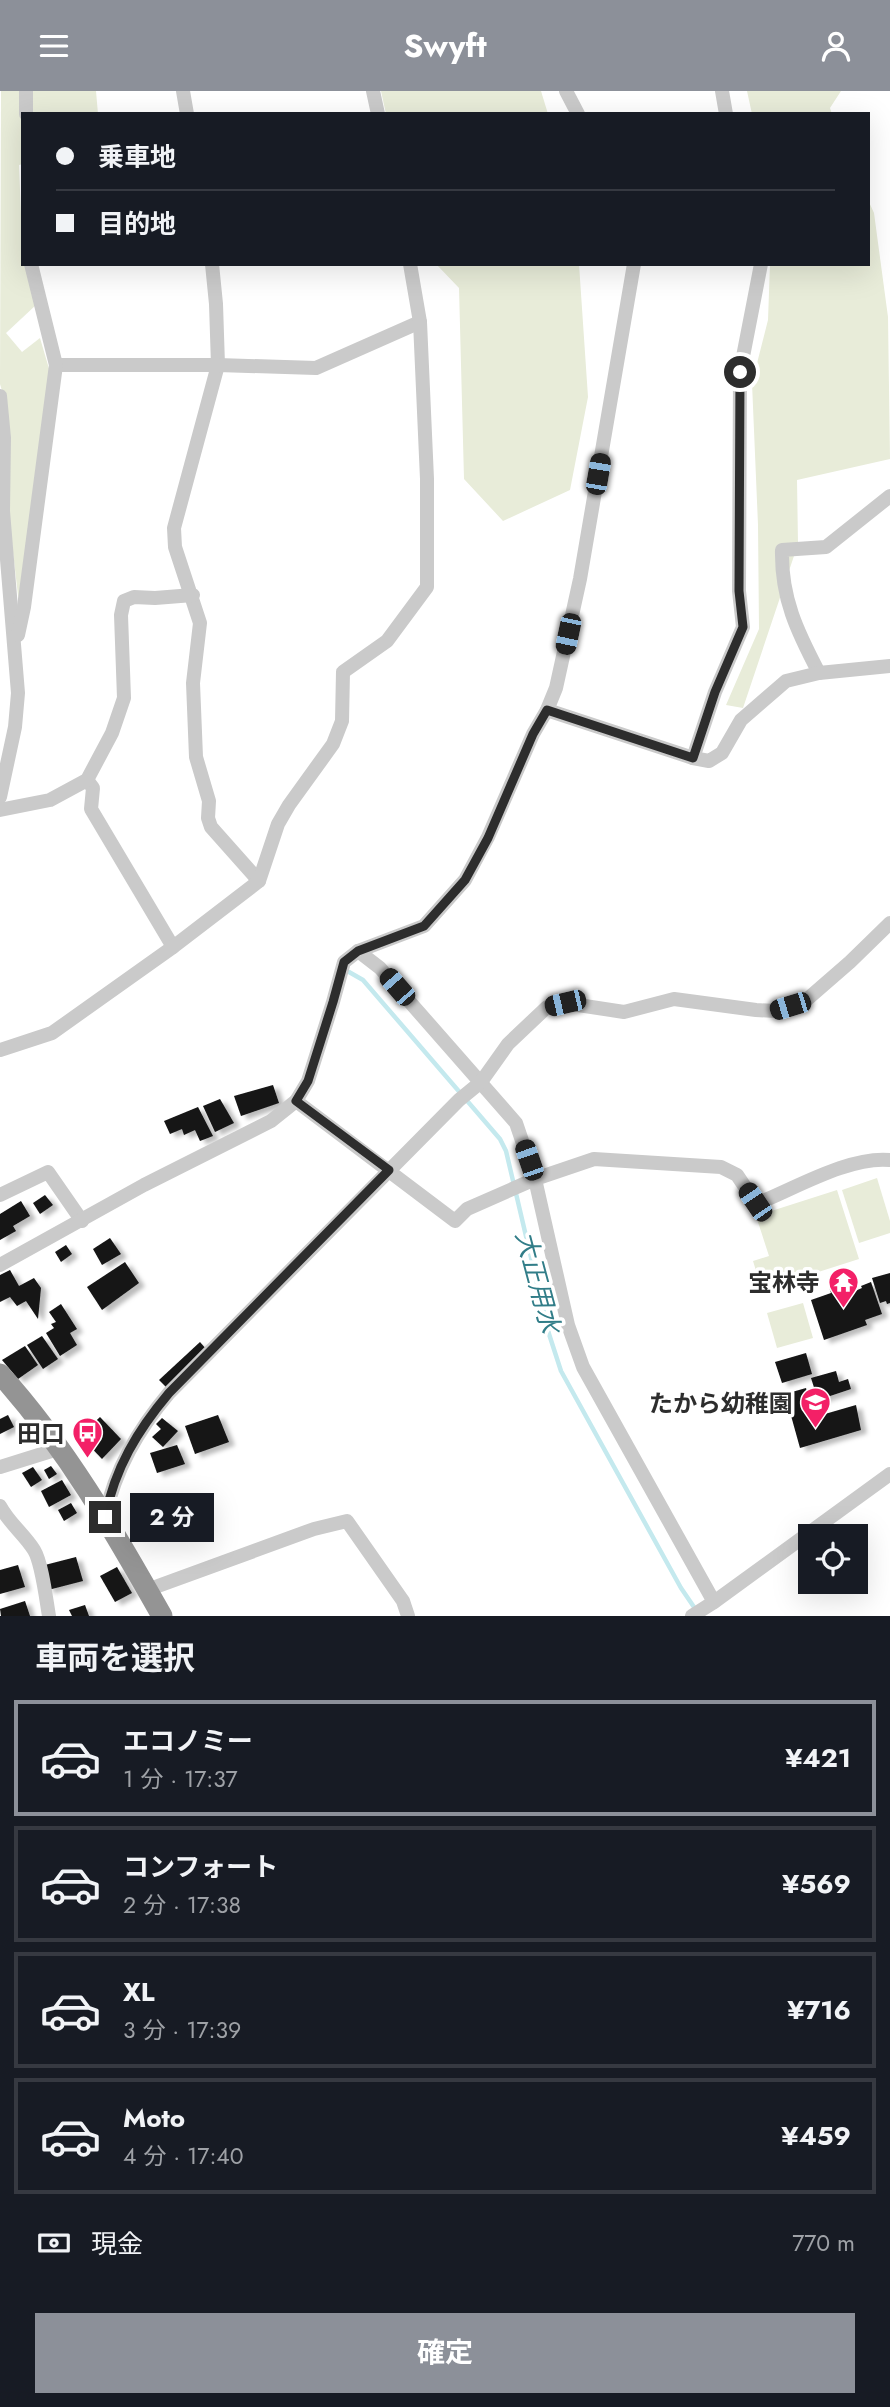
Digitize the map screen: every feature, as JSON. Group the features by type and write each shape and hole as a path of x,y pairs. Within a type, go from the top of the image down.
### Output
{"highway":[{"path":"0,1374 61,1448 105,1517 162,1616"}],"street":[{"path":"26,91 26,112"},
{"path":"184,91 187,112"},
{"path":"373,91 378,112"},
{"path":"566,91 577,112"},
{"path":"722,91 726,112"},
{"path":"14,652 24,607 56,365 32,266"},
{"path":"212,266 218,365 174,528 175,547 200,623 193,683 196,757 209,801 208,818 211,827 259,881"},
{"path":"0,1050 52,1033 173,947 259,881 278,824 333,744 342,721 343,672 387,641 427,587 427,479 420,322 411,266"},
{"path":"0,1265 144,1185 271,1121 296,1101 308,1081 344,962 358,951 424,926 465,880 488,838 556,688 580,579 634,266"},
{"path":"693,758 715,692 743,627 739,591 740,372 761,266"},
{"path":"56,365 316,368 420,322"},
{"path":"0,396 4,438 2,510 18,693 15,727 0,797"},
{"path":"819,673 787,603 781,573 782,549 826,547 890,496"},
{"path":"0,810 50,800 87,780 112,733 124,698 121,615 124,601 134,597 192,595"},
{"path":"547,710 709,761 722,753 741,720 786,681 819,673 890,666"},
{"path":"87,780 93,788 91,809 173,947"},
{"path":"105,1517 110,1494 123,1463 145,1421 169,1393 459,1100 477,1085 509,1044 547,1007 565,1003 624,1012 674,999 776,1011 804,1002 890,923"},
{"path":"358,951 380,968 477,1085 516,1123 523,1184 583,1367 715,1602"},
{"path":"296,1101 455,1221 467,1209 523,1184 594,1159 721,1167 737,1175 755,1202 857,1162 876,1158 890,1160"},
{"path":"0,1195 48,1172 82,1221"},
{"path":"0,1467 61,1448"},
{"path":"692,1616 890,1474"},
{"path":"0,1506 7,1519 24,1536 36,1554 49,1616"},
{"path":"147,1590 314,1529 347,1521 403,1601 408,1616"}],"green space":[{"path":"1,91 96,91 98,112 21,112 21,266 28,266 37,304 6,333 22,352 40,338 50,372 19,604 8,509 7,408 0,384"},
{"path":"381,91 541,91 547,112 386,112"},
{"path":"747,91 841,91 830,108 831,112 752,112"},
{"path":"870,204 874,213 888,317 890,459 797,480 798,544 743,708 726,705 759,629 752,383 768,320 770,266 870,266"},
{"path":"438,266 579,266 588,397 570,490 503,521 464,479 459,288"},
{"path":"877,1178 890,1221 890,1233 859,1243 842,1190"},
{"path":"837,1190 859,1259 762,1290 753,1261 769,1256 756,1216"},
{"path":"803,1303 813,1338 777,1348 767,1313"}],"building":[{"path":"273,1085 279,1103 241,1116 234,1096"},
{"path":"220,1099 234,1123 215,1132 203,1106"},
{"path":"198,1107 213,1136 200,1141 195,1130 184,1135 182,1129 170,1134 164,1121"},
{"path":"45,1195 53,1205 40,1214 33,1203"},
{"path":"21,1201 30,1216 13,1226 16,1231 0,1240 0,1214"},
{"path":"110,1238 121,1254 102,1265 93,1249"},
{"path":"66,1245 72,1254 61,1262 55,1252"},
{"path":"125,1262 139,1283 102,1310 87,1287"},
{"path":"10,1270 19,1286 34,1278 41,1288 38,1319 26,1301 17,1306 10,1297 0,1302 0,1275"},
{"path":"890,1273 890,1303 880,1303 872,1278"},
{"path":"846,1281 849,1288 854,1286 855,1291 871,1282 882,1314 865,1320 867,1325 824,1340 811,1300 831,1293 829,1287"},
{"path":"61,1304 77,1329 70,1333 77,1345 60,1356 46,1333 54,1328 51,1324 56,1322 49,1312"},
{"path":"42,1336 58,1359 43,1369 27,1345"},
{"path":"200,1342 207,1350 168,1389 159,1380"},
{"path":"25,1346 38,1365 18,1379 2,1360"},
{"path":"806,1353 812,1374 782,1383 775,1362"},
{"path":"836,1371 839,1382 848,1379 851,1389 818,1400 811,1378"},
{"path":"806,1388 818,1416 856,1405 861,1430 800,1448 785,1394"},
{"path":"8,1415 14,1427 0,1434 0,1419"},
{"path":"218,1415 229,1442 195,1454 185,1426"},
{"path":"100,1417 121,1439 102,1459 80,1436"},
{"path":"162,1418 178,1431 163,1447 152,1437 161,1429 156,1424"},
{"path":"177,1445 185,1464 157,1473 150,1453"},
{"path":"51,1466 57,1474 49,1479 44,1470"},
{"path":"33,1467 42,1480 31,1487 22,1473"},
{"path":"62,1480 71,1495 49,1507 41,1491"},
{"path":"71,1503 77,1513 64,1521 58,1510"},
{"path":"76,1557 83,1581 48,1590 41,1566"},
{"path":"18,1565 25,1587 0,1594 0,1570"},
{"path":"117,1567 132,1593 115,1602 100,1576"},
{"path":"25,1601 30,1616 1,1616 0,1609"},
{"path":"85,1605 89,1616 72,1616 69,1610"}],"waterway":[{"name":"大正用水","path":"349,972 363,980 500,1139 506,1151 549,1334 561,1371 681,1588 696,1610"}],"place":[{"name":"宝林寺","path":"843,1309"},
{"name":"たから幼稚園","path":"816,1430"},
{"name":"田口","path":"88,1460"}],"route":[{"path":"105,1517 110,1494 145,1421 169,1393 316,1247 389,1170 296,1101 308,1081 344,962 358,951 424,926 465,880 488,838 533,734 547,710 693,758 715,692 743,627 739,591 740,372"}]}
